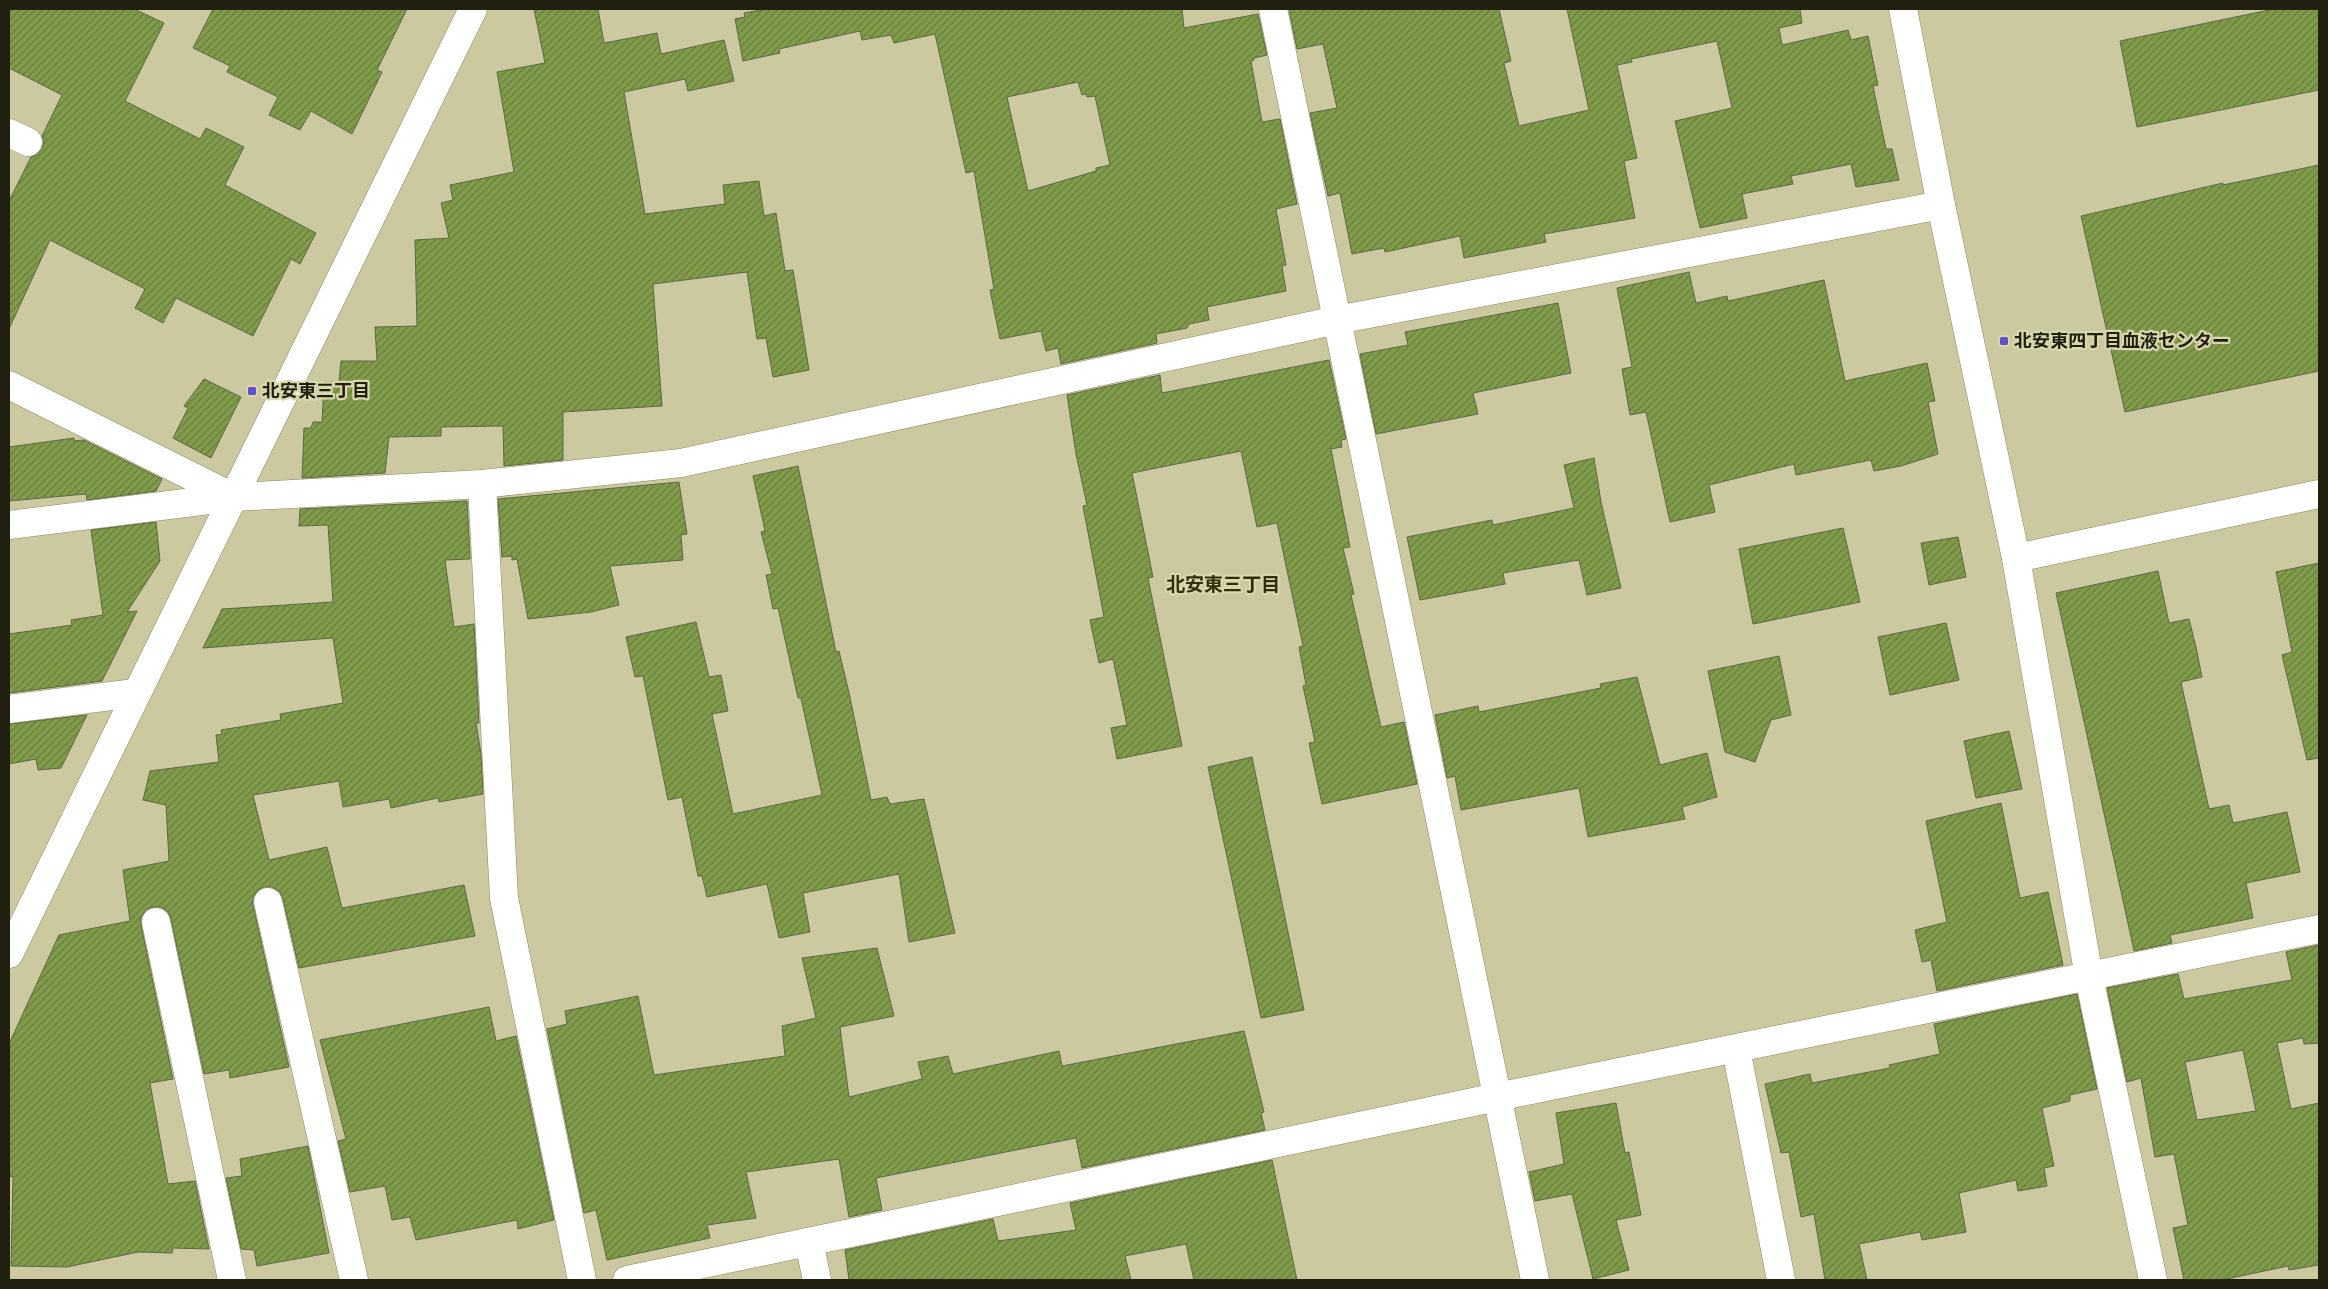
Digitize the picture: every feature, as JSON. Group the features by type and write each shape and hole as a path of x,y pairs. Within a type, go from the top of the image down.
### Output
{"street":[{"path":"9,954 134,694 234,497 473,9"},
{"path":"1273,9 1535,1280"},
{"path":"1903,9 1941,205 2016,558 2089,977 2153,1280"},
{"path":"9,526 234,497 482,484 681,463 1336,320 1941,205"},
{"path":"9,385 234,497"},
{"path":"482,484 504,898 582,1280"},
{"path":"2016,558 2319,494"},
{"path":"9,709 134,694"},
{"path":"268,902 354,1280"},
{"path":"156,922 232,1280"},
{"path":"627,1280 1497,1097 2319,929"},
{"path":"1736,1049 1781,1280"},
{"path":"809,1242 817,1280"}],"building":[{"path":"9,9 134,9 164,23 125,101 200,139 206,128 244,147 225,185 316,233 300,264 291,259 253,336 176,298 163,323 135,308 145,289 50,240 9,329 9,201 31,157 37,155 42,149 44,141 42,136 62,95 9,68"},
{"path":"213,9 407,9 377,70 382,72 352,134 311,111 300,130 269,115 278,97 227,72 230,66 193,48"},
{"path":"534,9 598,9 604,43 657,33 661,54 724,40 734,81 688,91 685,79 624,92 645,214 725,204 723,185 759,181 764,216 776,213 785,271 793,270 809,370 773,377 766,338 757,339 747,272 653,284 662,406 563,412 563,460 504,466 503,426 441,427 441,436 389,437 385,473 302,478 304,428 311,428 313,422 322,422 324,382 339,382 341,361 377,361 375,327 417,326 415,240 449,238 441,203 453,200 450,185 514,172 497,72 545,63"},
{"path":"767,9 1182,9 1184,28 1258,14 1267,55 1254,58 1251,61 1262,122 1280,119 1297,204 1276,209 1286,265 1282,266 1286,291 1207,307 1209,320 1189,324 1187,328 1156,334 1157,343 1061,364 1058,348 1046,351 1041,331 1000,339 990,290 994,289 974,171 966,173 935,34 894,43 891,35 862,40 860,31 779,49 780,53 743,61 735,19 745,17 744,13","holes":["1078,82 1082,95 1086,94 1087,97 1095,96 1110,165 1028,191 1007,97"]},
{"path":"1289,9 1499,9 1511,61 1504,63 1519,126 1589,110 1567,9 1800,9 1802,23 1779,28 1782,45 1848,30 1851,40 1868,36 1878,85 1873,86 1886,149 1892,149 1899,180 1856,187 1851,164 1791,176 1793,184 1742,194 1747,218 1700,228 1675,121 1732,108 1717,41 1631,59 1632,62 1617,65 1637,158 1624,161 1635,218 1544,234 1546,242 1464,258 1460,236 1385,252 1384,248 1352,254 1340,193 1328,196 1310,113 1337,108 1323,44 1297,49"},
{"path":"2274,9 2319,9 2319,90 2137,127 2120,41"},
{"path":"2319,165 2319,371 2125,412 2081,216 2223,183 2223,185"},
{"path":"1689,272 1696,303 1727,296 1728,301 1824,280 1845,381 1927,363 1935,401 1928,402 1938,454 1901,466 1874,471 1871,460 1796,475 1794,464 1709,485 1715,512 1670,522 1646,412 1630,415 1622,369 1632,367 1617,288"},
{"path":"1558,303 1571,373 1473,393 1478,414 1376,434 1360,354 1408,345 1405,332"},
{"path":"1329,360 1346,439 1341,440 1342,447 1331,449 1350,547 1343,548 1354,594 1351,595 1381,727 1404,722 1417,784 1322,804 1309,743 1315,742 1303,686 1306,685 1299,647 1303,646 1277,523 1257,527 1241,451 1132,473 1153,577 1148,578 1182,746 1117,759 1111,728 1127,725 1113,659 1099,663 1090,620 1104,617 1083,506 1087,505 1076,454 1067,395 1160,375 1162,393"},
{"path":"204,379 241,397 211,458 173,438 188,408 184,406"},
{"path":"74,438 74,441 84,440 162,479 156,491 87,500 86,494 9,501 9,447"},
{"path":"1594,458 1601,502 1621,588 1587,595 1579,560 1503,573 1505,584 1420,600 1407,537 1492,520 1493,525 1574,508 1564,465"},
{"path":"798,466 836,652 839,651 850,697 871,800 887,797 890,804 924,799 955,933 909,942 899,874 803,893 810,932 779,938 767,884 707,897 702,876 698,876 682,797 668,800 643,676 635,677 626,637 696,622 709,677 721,675 728,711 712,714 733,814 822,795 801,698 798,698 778,608 773,609 766,575 772,574 761,532 765,531 753,476"},
{"path":"679,482 687,534 681,535 683,560 610,566 619,605 591,612 528,619 517,559 512,560 512,556 502,557 498,499"},
{"path":"467,501 470,559 445,560 454,627 474,624 479,723 476,723 481,754 483,794 439,802 438,798 391,808 389,799 343,807 339,781 253,795 269,860 327,847 342,908 464,885 475,936 299,968 280,892 272,887 264,887 258,890 253,897 253,905 289,1067 230,1078 229,1070 204,1074 171,919 168,912 161,907 153,907 146,910 141,917 141,925 173,1079 150,1083 168,1184 195,1181 209,1249 173,1248 172,1253 138,1252 67,1267 11,1266 13,1176 9,1177 9,1044 59,935 130,921 123,870 169,861 166,805 143,800 150,771 219,762 216,735 222,734 221,730 281,720 280,714 343,703 333,638 203,648 222,609 333,602 328,525 299,526 300,509"},
{"path":"156,522 160,561 127,612 137,611 102,681 9,693 9,634 72,625 71,620 103,615 91,530"},
{"path":"1843,528 1860,602 1753,624 1739,549"},
{"path":"1958,537 1966,577 1929,585 1921,543"},
{"path":"2319,563 2319,758 2307,760 2282,655 2292,652 2276,572"},
{"path":"2158,571 2169,623 2189,619 2196,647 2202,677 2181,682 2209,809 2229,805 2233,823 2287,812 2300,872 2246,883 2253,918 2170,935 2172,943 2134,951 2056,593"},
{"path":"1946,623 1959,680 1890,695 1878,637"},
{"path":"1779,656 1791,715 1771,720 1755,762 1725,752 1708,671"},
{"path":"1637,677 1660,765 1707,753 1717,797 1682,807 1685,819 1588,837 1579,788 1461,810 1455,776 1447,778 1435,715 1478,706 1479,712 1601,688 1600,684"},
{"path":"87,715 61,768 38,770 36,759 9,764 9,724"},
{"path":"2009,731 2022,789 1976,798 1964,741"},
{"path":"1252,757 1304,1010 1261,1018 1208,767"},
{"path":"2001,803 2020,898 2048,892 2063,965 1937,991 1931,960 1922,962 1915,930 1947,922 1926,821"},
{"path":"2319,945 2319,1043 2304,1044 2303,1038 2277,1043 2291,1109 2319,1103 2319,1265 2289,1270 2288,1266 2222,1280 2184,1280 2173,1228 2188,1225 2174,1154 2155,1157 2141,1078 2127,1082 2107,988 2178,974 2184,999 2292,980 2286,952","holes":["2243,1050 2256,1111 2197,1120 2185,1062"]},
{"path":"877,948 894,1016 840,1027 849,1097 922,1079 918,1062 948,1056 953,1074 1059,1051 1062,1066 1244,1031 1264,1112 1261,1113 1265,1130 1082,1168 1076,1138 876,1178 882,1210 849,1217 839,1159 746,1172 756,1218 707,1225 710,1238 607,1260 596,1210 584,1213 547,1029 567,1024 565,1011 638,996 654,1075 785,1056 782,1026 816,1018 802,958"},
{"path":"2077,994 2097,1089 2070,1095 2070,1101 2042,1108 2054,1166 2044,1168 2047,1186 2018,1191 2016,1180 1959,1193 1966,1232 1922,1240 1920,1232 1859,1244 1867,1280 1825,1280 1814,1214 1801,1217 1789,1152 1781,1153 1765,1084 1810,1074 1812,1083 1890,1068 1889,1065 1940,1054 1934,1024"},
{"path":"489,1007 496,1041 516,1036 554,1220 518,1229 517,1220 416,1240 410,1217 392,1220 385,1186 350,1192 338,1141 346,1139 320,1040"},
{"path":"1616,1103 1625,1153 1629,1152 1641,1215 1616,1220 1629,1270 1593,1279 1572,1194 1535,1201 1529,1172 1564,1164 1556,1113"},
{"path":"308,1146 329,1253 257,1266 254,1250 241,1249 226,1178 242,1176 240,1159"},
{"path":"1272,1160 1297,1280 1194,1280 1186,1244 1125,1256 1131,1280 849,1280 845,1250 993,1219 998,1241 1076,1230 1070,1203"}],"place":[{"name":"北安東四丁目血液センター","path":"2004,341"},
{"name":"北安東三丁目","path":"252,391"}],"district":[{"name":"北安東三丁目","path":"1223,585"}]}
